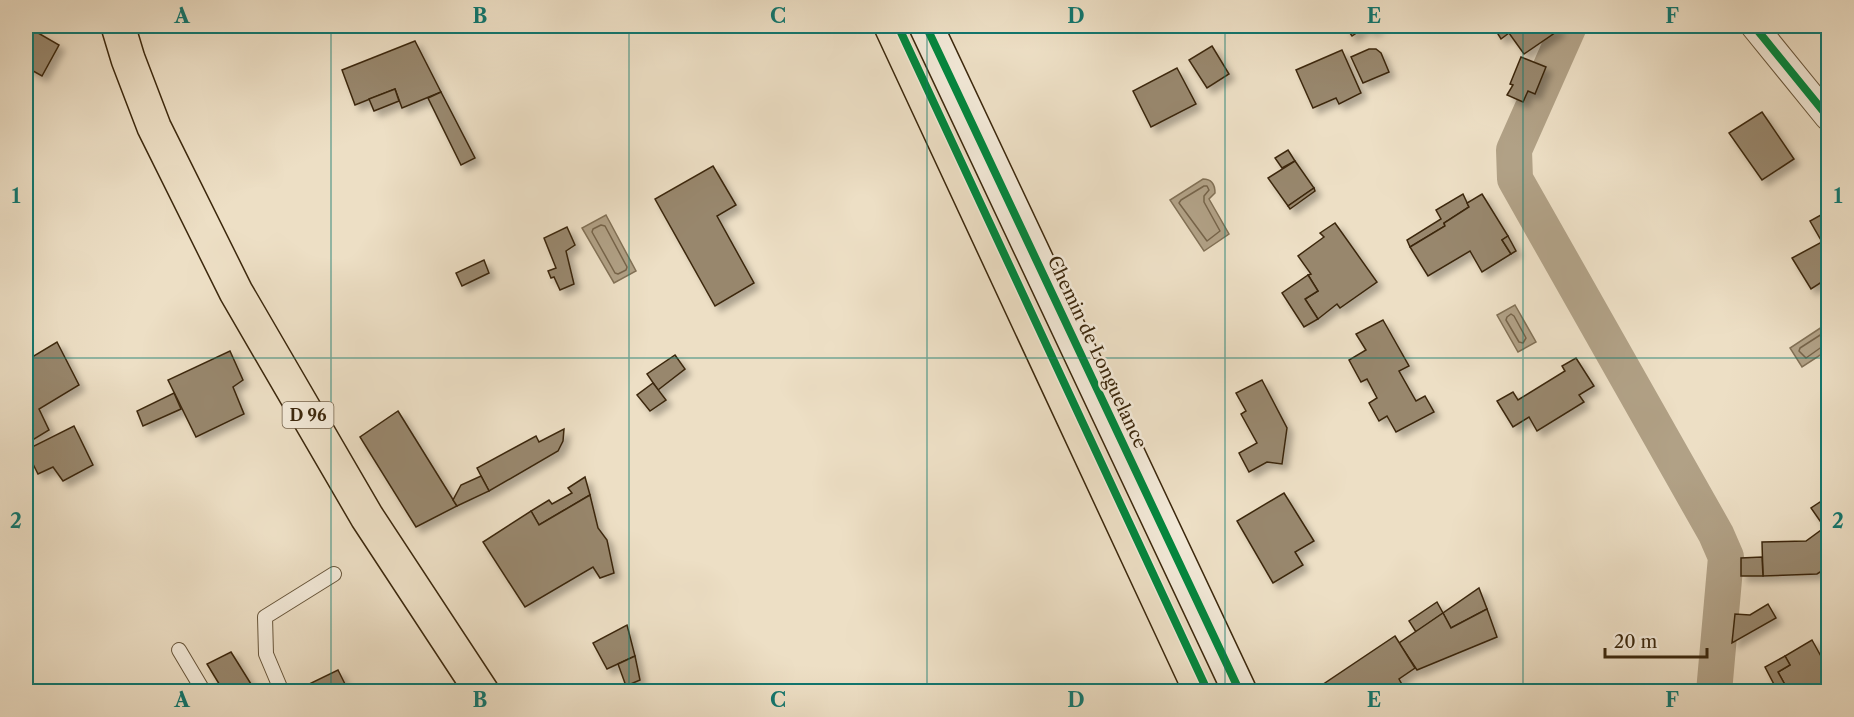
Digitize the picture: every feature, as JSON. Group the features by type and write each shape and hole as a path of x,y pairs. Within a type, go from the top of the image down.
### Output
{"main road":[{"name":"D 96","path":"118,26 154,127 236,292 367,517 482,692"}],"street":[{"name":"Chemin de Longuelance","path":"926,26 1240,692"},
{"path":"1754,26 1828,117"}],"lane":[{"path":"282,692 266,654 265,617 334,574"},
{"path":"179,650 204,692"}],"water":[{"path":"1203,179 1211,181 1214,185 1215,193 1209,199 1229,234 1204,251 1170,200"},
{"path":"606,215 636,271 614,283 582,228"},
{"path":"1515,305 1536,342 1518,352 1497,315"},
{"path":"1828,323 1828,350 1802,367 1790,348"}],"building":[{"path":"26,26 59,45 42,76 26,67"},
{"path":"1345,26 1367,26 1352,36"},
{"path":"1367,26 1379,26 1371,31"},
{"path":"1493,26 1556,26 1559,30 1524,54 1509,33 1501,39"},
{"path":"415,41 441,92 402,108 395,89 355,105 342,70"},
{"path":"1212,46 1229,74 1207,88 1189,60"},
{"path":"1369,49 1376,49 1381,53 1389,72 1363,83 1351,57"},
{"path":"1342,50 1361,93 1339,104 1336,98 1313,108 1296,70"},
{"path":"1521,57 1546,67 1535,94 1528,91 1523,102 1507,95 1513,85 1510,84"},
{"path":"1177,68 1196,104 1151,127 1133,91"},
{"path":"395,89 399,101 374,111 369,99"},
{"path":"441,92 475,158 461,165 428,98"},
{"path":"1762,112 1794,159 1762,180 1729,133"},
{"path":"1288,150 1295,161 1282,168 1275,158"},
{"path":"1295,161 1314,188 1288,206 1268,178"},
{"path":"713,166 736,205 717,216 754,283 715,306 655,199"},
{"path":"1314,188 1315,191 1290,209 1288,206"},
{"path":"1463,194 1469,207 1444,223 1445,226 1410,247 1407,240 1441,219 1436,210"},
{"path":"1482,194 1508,236 1502,240 1511,254 1482,272 1470,251 1428,276 1410,247 1445,226 1444,223 1469,207 1467,203"},
{"path":"1828,211 1828,278 1811,289 1792,258 1822,242 1810,221"},
{"path":"1335,223 1377,282 1340,308 1337,304 1318,319 1305,299 1318,291 1308,275 1311,274 1298,256 1324,237 1320,233"},
{"path":"567,227 575,245 566,251 574,284 560,290 554,277 551,278 548,271 556,268 544,238"},
{"path":"1508,236 1516,251 1511,254 1502,240"},
{"path":"484,260 489,273 462,286 456,273"},
{"path":"1308,275 1318,291 1305,299 1318,319 1304,327 1282,293"},
{"path":"1383,320 1409,366 1399,371 1416,401 1425,396 1434,412 1396,432 1387,416 1379,421 1369,403 1377,398 1367,379 1361,382 1349,360 1366,350 1356,334"},
{"path":"57,342 79,385 39,409 49,430 26,444 26,369 29,366 27,360"},
{"path":"230,351 243,380 233,387 244,414 196,437 168,380"},
{"path":"675,355 685,369 658,390 647,374"},
{"path":"1576,358 1594,386 1579,395 1584,402 1537,431 1529,417 1513,427 1497,401 1513,392 1518,400 1565,371 1562,366"},
{"path":"1262,380 1287,428 1282,464 1267,462 1249,472 1239,453 1257,443 1241,414 1246,411 1236,393"},
{"path":"653,383 666,400 650,411 637,395"},
{"path":"174,393 181,409 143,426 137,411"},
{"path":"398,411 457,506 416,527 360,437"},
{"path":"74,426 93,465 63,481 53,467 38,474 26,450"},
{"path":"564,429 563,441 558,451 489,491 477,468 536,436 539,442"},
{"path":"481,476 489,491 457,506 453,500 461,485"},
{"path":"585,477 590,495 539,525 531,511 549,500 552,504 572,493 568,488"},
{"path":"1284,493 1314,541 1295,552 1303,565 1273,583 1237,521"},
{"path":"590,495 598,528 607,540 614,573 600,578 593,567 525,607 483,542 531,511 539,525"},
{"path":"1820,502 1828,514 1828,525 1825,528 1811,508"},
{"path":"1828,525 1828,567 1817,574 1763,576 1762,542 1806,541"},
{"path":"1762,557 1763,576 1741,576 1741,558"},
{"path":"1479,588 1487,609 1451,628 1443,613"},
{"path":"1437,602 1443,613 1416,632 1409,621"},
{"path":"1768,604 1776,618 1732,643 1735,614 1750,615"},
{"path":"1487,609 1497,637 1417,670 1399,643 1443,613 1451,628"},
{"path":"627,625 635,656 607,669 593,643"},
{"path":"1395,636 1415,668 1399,679 1404,688 1398,692 1322,692 1319,687"},
{"path":"1812,640 1828,669 1828,692 1789,692 1778,672 1790,665 1785,656"},
{"path":"231,652 256,692 224,692 207,664"},
{"path":"635,656 640,680 626,686 618,664"},
{"path":"1785,656 1790,665 1778,672 1789,692 1778,692 1765,667"},
{"path":"338,670 349,692 310,692 307,685"}],"waterway":[{"path":"1569,26 1514,150 1515,179 1716,534 1726,557 1714,692"}],"tram line":[{"path":"872,26 1182,692"}],"cycle path":[{"path":"898,26 1208,692"},
{"path":"926,26 1240,692"},
{"path":"1754,26 1828,117"}]}
